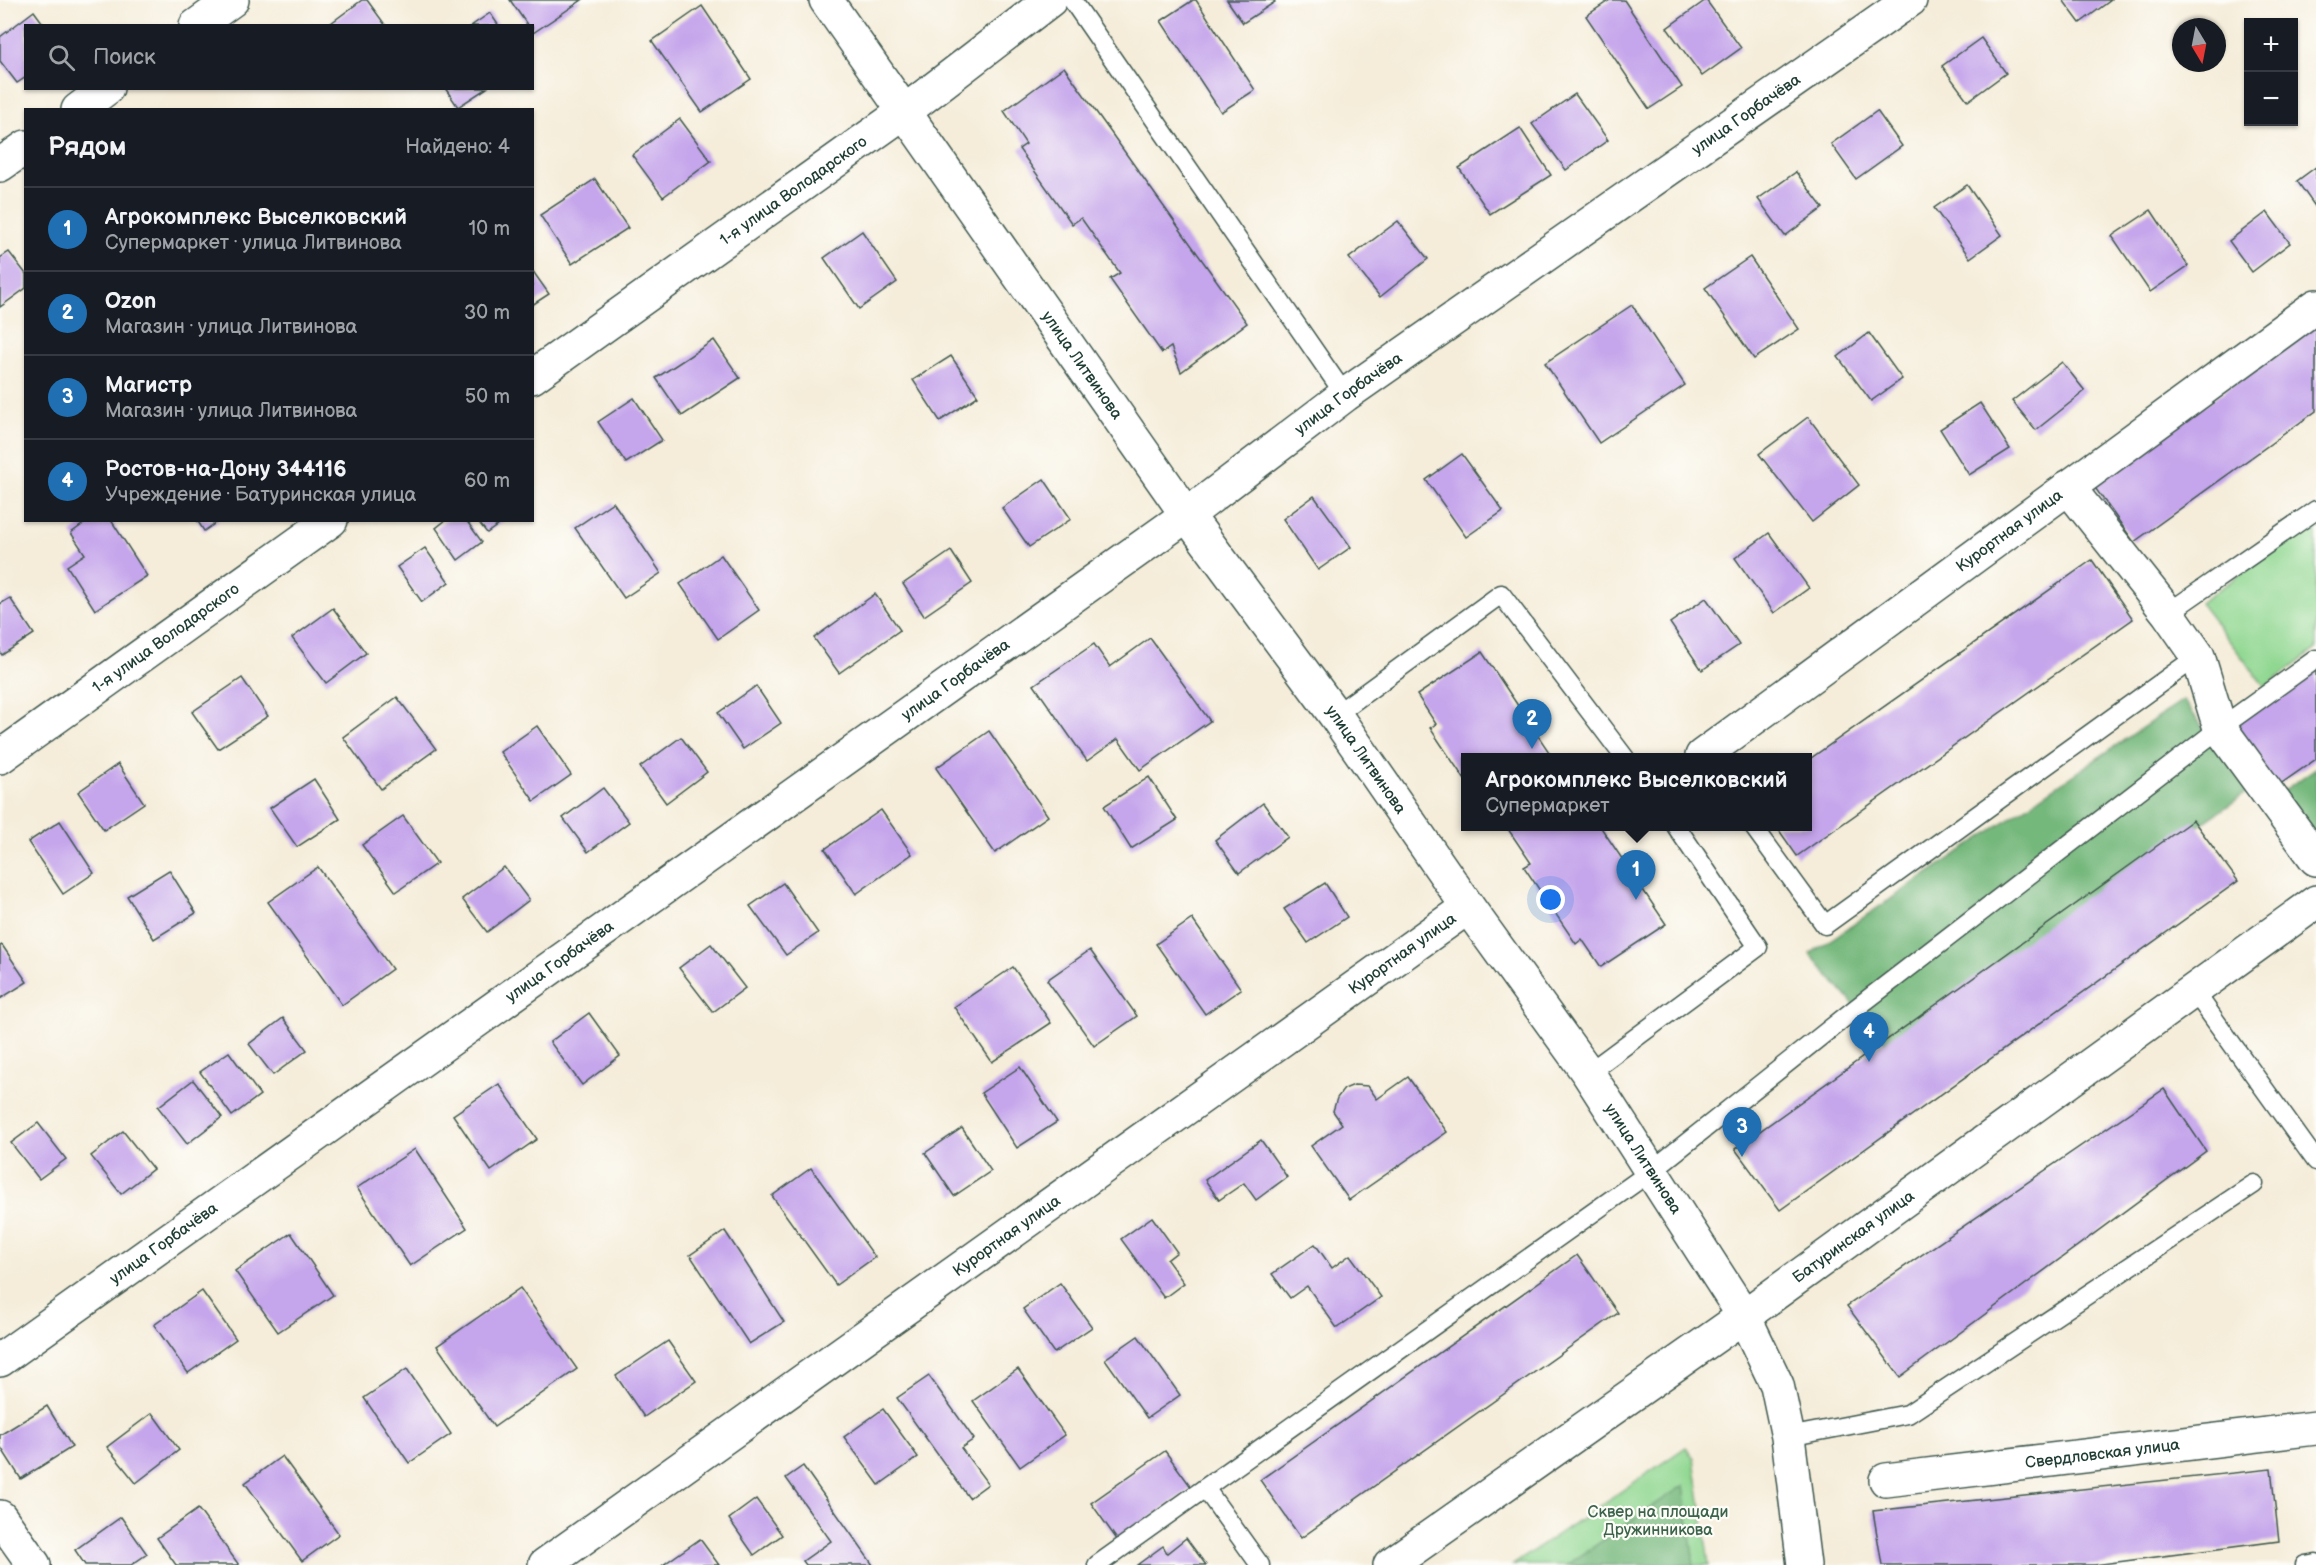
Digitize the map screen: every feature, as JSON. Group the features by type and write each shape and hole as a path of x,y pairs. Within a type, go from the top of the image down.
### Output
{"street":[{"path":"199,24 232,0"},
{"name":"улица Литвинова","path":"826,0 1187,515 1335,715 1468,907 1588,1073 1744,1316 1777,1385 1788,1437 1804,1565"},
{"name":"1-я улица Володарского","path":"534,376 904,112 1050,0"},
{"name":"улица Горбачёва","path":"0,1360 1187,515 1345,395 1910,0"},
{"path":"81,108 104,90"},
{"path":"0,165 24,148"},
{"name":"Курортная улица","path":"1708,753 2316,306"},
{"path":"2068,487 2168,614 2198,656 2220,728 2316,859"},
{"name":"1-я улица Володарского","path":"0,757 328,522"},
{"name":"Батуринская улица","path":"1390,1565 1744,1316 2316,902"},
{"name":"Курортная улица","path":"545,1565 1468,907"},
{"name":"Свердловская улица","path":"1886,1480 2315,1432"},
{"path":"0,1517 34,1565"}],"lane":[{"path":"1072,0 1345,395"},
{"path":"2168,614 2316,510"},
{"path":"1335,715 1501,594 1621,753"},
{"path":"1757,831 1825,925 2198,656"},
{"path":"1097,1565 1650,1172 1855,1009 2220,728 2316,659"},
{"path":"1588,1073 1758,947 1679,831"},
{"path":"2194,991 2316,1161"},
{"path":"1788,1437 1908,1414 2254,1184"},
{"path":"1205,1488 1260,1565"},
{"path":"2305,1565 2316,1563"}],"green space":[{"path":"2316,521 2316,649 2265,687 2200,603"},
{"path":"2183,700 2249,791 1886,1042 1810,954"},
{"path":"2316,768 2316,841 2282,792"},
{"name":"Сквер на площади Дружинникова","path":"1686,1447 1694,1459 1709,1565 1513,1565"},
{"path":"1684,1485 1694,1565 1567,1565"}],"building":[{"path":"362,0 367,0 385,24 330,24"},
{"path":"510,0 582,0 534,32 534,24 527,24"},
{"path":"1196,0 1255,90 1221,112 1161,21"},
{"path":"1227,0 1273,0 1275,2 1243,23"},
{"path":"1610,0 1624,0 1682,87 1649,109 1586,16"},
{"path":"1706,0 1741,48 1702,76 1667,28"},
{"path":"2063,0 2111,0 2080,23"},
{"path":"702,6 751,79 702,112 652,41"},
{"path":"34,11 44,24 24,24 24,78 17,83 0,61 0,37"},
{"path":"490,13 498,24 474,24"},
{"path":"1981,38 2006,73 1968,101 1942,66"},
{"path":"1064,67 1247,323 1181,372 1171,347 1162,353 1110,279 1120,273 1081,218 1072,224 1019,149 1026,144 1004,111"},
{"path":"446,90 484,90 458,107"},
{"path":"1575,94 1608,140 1566,170 1532,124"},
{"path":"1877,111 1902,146 1856,179 1831,144"},
{"path":"680,119 711,161 663,197 632,155"},
{"path":"1520,128 1551,175 1490,214 1459,168"},
{"path":"2316,167 2316,208 2297,181"},
{"path":"1796,172 1823,208 1785,236 1758,199"},
{"path":"595,179 628,228 572,264 540,215"},
{"path":"1967,185 2002,235 1970,258 1934,208"},
{"path":"2151,210 2188,266 2150,292 2112,236"},
{"path":"2267,212 2290,243 2252,272 2229,241"},
{"path":"1398,221 1428,259 1380,297 1349,258"},
{"path":"862,231 897,282 859,309 824,258"},
{"path":"9,252 24,271 24,289 0,307 0,258"},
{"path":"1750,257 1799,329 1754,359 1705,288"},
{"path":"534,273 549,294 534,304"},
{"path":"1632,305 1685,385 1599,443 1545,363"},
{"path":"2316,325 2316,411 2134,542 2093,485"},
{"path":"1869,333 1902,379 1871,401 1838,357"},
{"path":"714,340 740,378 682,416 656,378"},
{"path":"951,356 978,396 940,421 913,380"},
{"path":"2062,362 2085,391 2036,430 2012,401"},
{"path":"634,398 662,440 626,463 598,422"},
{"path":"1980,403 2010,449 1969,475 1940,429"},
{"path":"1808,417 1859,485 1812,522 1759,454"},
{"path":"1462,454 1503,511 1466,537 1426,480"},
{"path":"1044,479 1071,519 1029,547 1002,508"},
{"path":"1314,496 1351,547 1318,570 1283,519"},
{"path":"613,502 661,573 624,598 575,528"},
{"path":"86,522 112,522 147,576 95,610 67,566 85,554 71,533"},
{"path":"198,522 217,522 204,531"},
{"path":"444,522 467,522 482,542 458,560 436,528"},
{"path":"479,522 502,522 487,533"},
{"path":"1769,533 1809,588 1774,613 1735,558"},
{"path":"425,548 449,582 422,602 397,567"},
{"path":"951,551 972,583 924,616 903,584"},
{"path":"721,555 759,610 718,639 680,584"},
{"path":"2092,560 2133,619 1797,856 1780,831 1812,831 1812,757"},
{"path":"875,594 900,630 839,673 814,638"},
{"path":"10,598 34,634 2,655 0,652 0,604"},
{"path":"1706,598 1739,645 1702,670 1670,623"},
{"path":"333,608 366,653 326,683 292,638"},
{"path":"1150,638 1210,721 1140,770 1118,739 1087,761 1034,685 1094,644 1110,667"},
{"path":"1482,652 1550,753 1461,753 1461,774 1430,728 1436,724 1417,695"},
{"path":"2316,668 2316,759 2276,787 2233,726"},
{"path":"242,678 268,716 218,749 192,712"},
{"path":"756,686 781,723 743,749 718,713"},
{"path":"397,697 436,749 381,789 343,737"},
{"path":"537,726 571,775 534,801 500,752"},
{"path":"989,731 1048,816 995,853 936,768"},
{"path":"681,737 707,772 666,803 640,767"},
{"path":"118,764 144,803 104,830 78,792"},
{"path":"1149,777 1177,820 1131,849 1104,806"},
{"path":"314,779 340,819 297,847 270,808"},
{"path":"603,788 629,822 588,852 563,818"},
{"path":"1263,803 1288,837 1239,873 1215,840"},
{"path":"881,810 912,854 856,894 825,849"},
{"path":"403,816 437,863 396,892 362,845"},
{"path":"2193,820 2238,881 1780,1210 1735,1149"},
{"path":"60,821 94,873 63,894 28,842"},
{"path":"1509,831 1603,831 1666,924 1601,967 1582,939 1576,944 1524,867 1531,863"},
{"path":"318,867 392,969 342,1005 268,902"},
{"path":"504,867 529,900 487,932 462,899"},
{"path":"169,870 196,913 154,939 127,896"},
{"path":"783,883 818,933 786,955 750,906"},
{"path":"1325,883 1347,917 1308,943 1284,909"},
{"path":"1192,919 1241,989 1205,1014 1156,944"},
{"path":"711,944 745,988 713,1012 679,968"},
{"path":"2,945 27,982 0,999 0,946"},
{"path":"1090,950 1137,1016 1094,1046 1047,980"},
{"path":"1013,967 1051,1023 992,1062 954,1007"},
{"path":"589,1013 620,1056 582,1085 550,1042"},
{"path":"283,1018 307,1050 273,1075 249,1044"},
{"path":"229,1052 260,1095 232,1116 200,1072"},
{"path":"1020,1067 1057,1122 1017,1148 981,1093"},
{"path":"1408,1077 1447,1132 1349,1200 1311,1146 1342,1124 1333,1111 1337,1098 1344,1089 1354,1085 1368,1086 1377,1099"},
{"path":"193,1080 222,1117 187,1144 158,1107"},
{"path":"499,1084 537,1139 491,1171 453,1115"},
{"path":"2164,1089 2206,1151 1900,1377 1847,1306"},
{"path":"38,1123 66,1159 39,1179 11,1143"},
{"path":"962,1128 991,1171 954,1196 925,1153"},
{"path":"123,1131 153,1169 121,1194 91,1156"},
{"path":"1261,1140 1287,1177 1256,1200 1244,1183 1219,1200 1205,1180"},
{"path":"415,1149 467,1228 410,1266 357,1188"},
{"path":"811,1168 875,1257 836,1285 772,1196"},
{"path":"1152,1217 1177,1252 1167,1260 1184,1283 1164,1298 1121,1239"},
{"path":"725,1231 784,1322 749,1344 690,1255"},
{"path":"291,1233 333,1295 278,1332 235,1271"},
{"path":"1315,1244 1332,1268 1350,1255 1381,1297 1337,1328 1307,1286 1290,1298 1272,1274"},
{"path":"1577,1255 1618,1313 1301,1538 1260,1480"},
{"path":"1060,1283 1092,1327 1054,1353 1023,1309"},
{"path":"520,1288 577,1369 494,1427 437,1346"},
{"path":"202,1291 236,1339 188,1373 154,1325"},
{"path":"1138,1336 1180,1395 1147,1418 1105,1359"},
{"path":"668,1341 696,1381 644,1417 616,1376"},
{"path":"407,1369 451,1434 409,1463 364,1398"},
{"path":"1018,1369 1065,1435 1020,1467 973,1401"},
{"path":"929,1376 974,1439 961,1448 988,1484 969,1498 897,1398"},
{"path":"47,1406 72,1447 21,1479 0,1446 0,1435"},
{"path":"883,1409 918,1457 879,1485 844,1437"},
{"path":"152,1413 179,1450 136,1483 107,1447"},
{"path":"1165,1451 1192,1488 1118,1541 1091,1503"},
{"path":"282,1456 339,1534 302,1561 245,1483"},
{"path":"803,1466 873,1565 806,1565 803,1561 831,1541 786,1478"},
{"path":"2271,1469 2279,1541 2094,1565 1882,1565 1873,1511"},
{"path":"756,1499 782,1535 754,1555 729,1519"},
{"path":"198,1509 239,1565 176,1565 157,1538"},
{"path":"121,1517 147,1554 131,1565 85,1565 75,1550"},
{"path":"1186,1538 1206,1565 1137,1565 1163,1546 1167,1553"},
{"path":"700,1539 719,1565 663,1565"}],"place":[{"name":"Ozon","path":"1532,749"},
{"name":"Агрокомплекс Выселковский","path":"1636,900"},
{"name":"Ростов-на-Дону 344116","path":"1869,1062"},
{"name":"Магистр","path":"1742,1157"}]}
